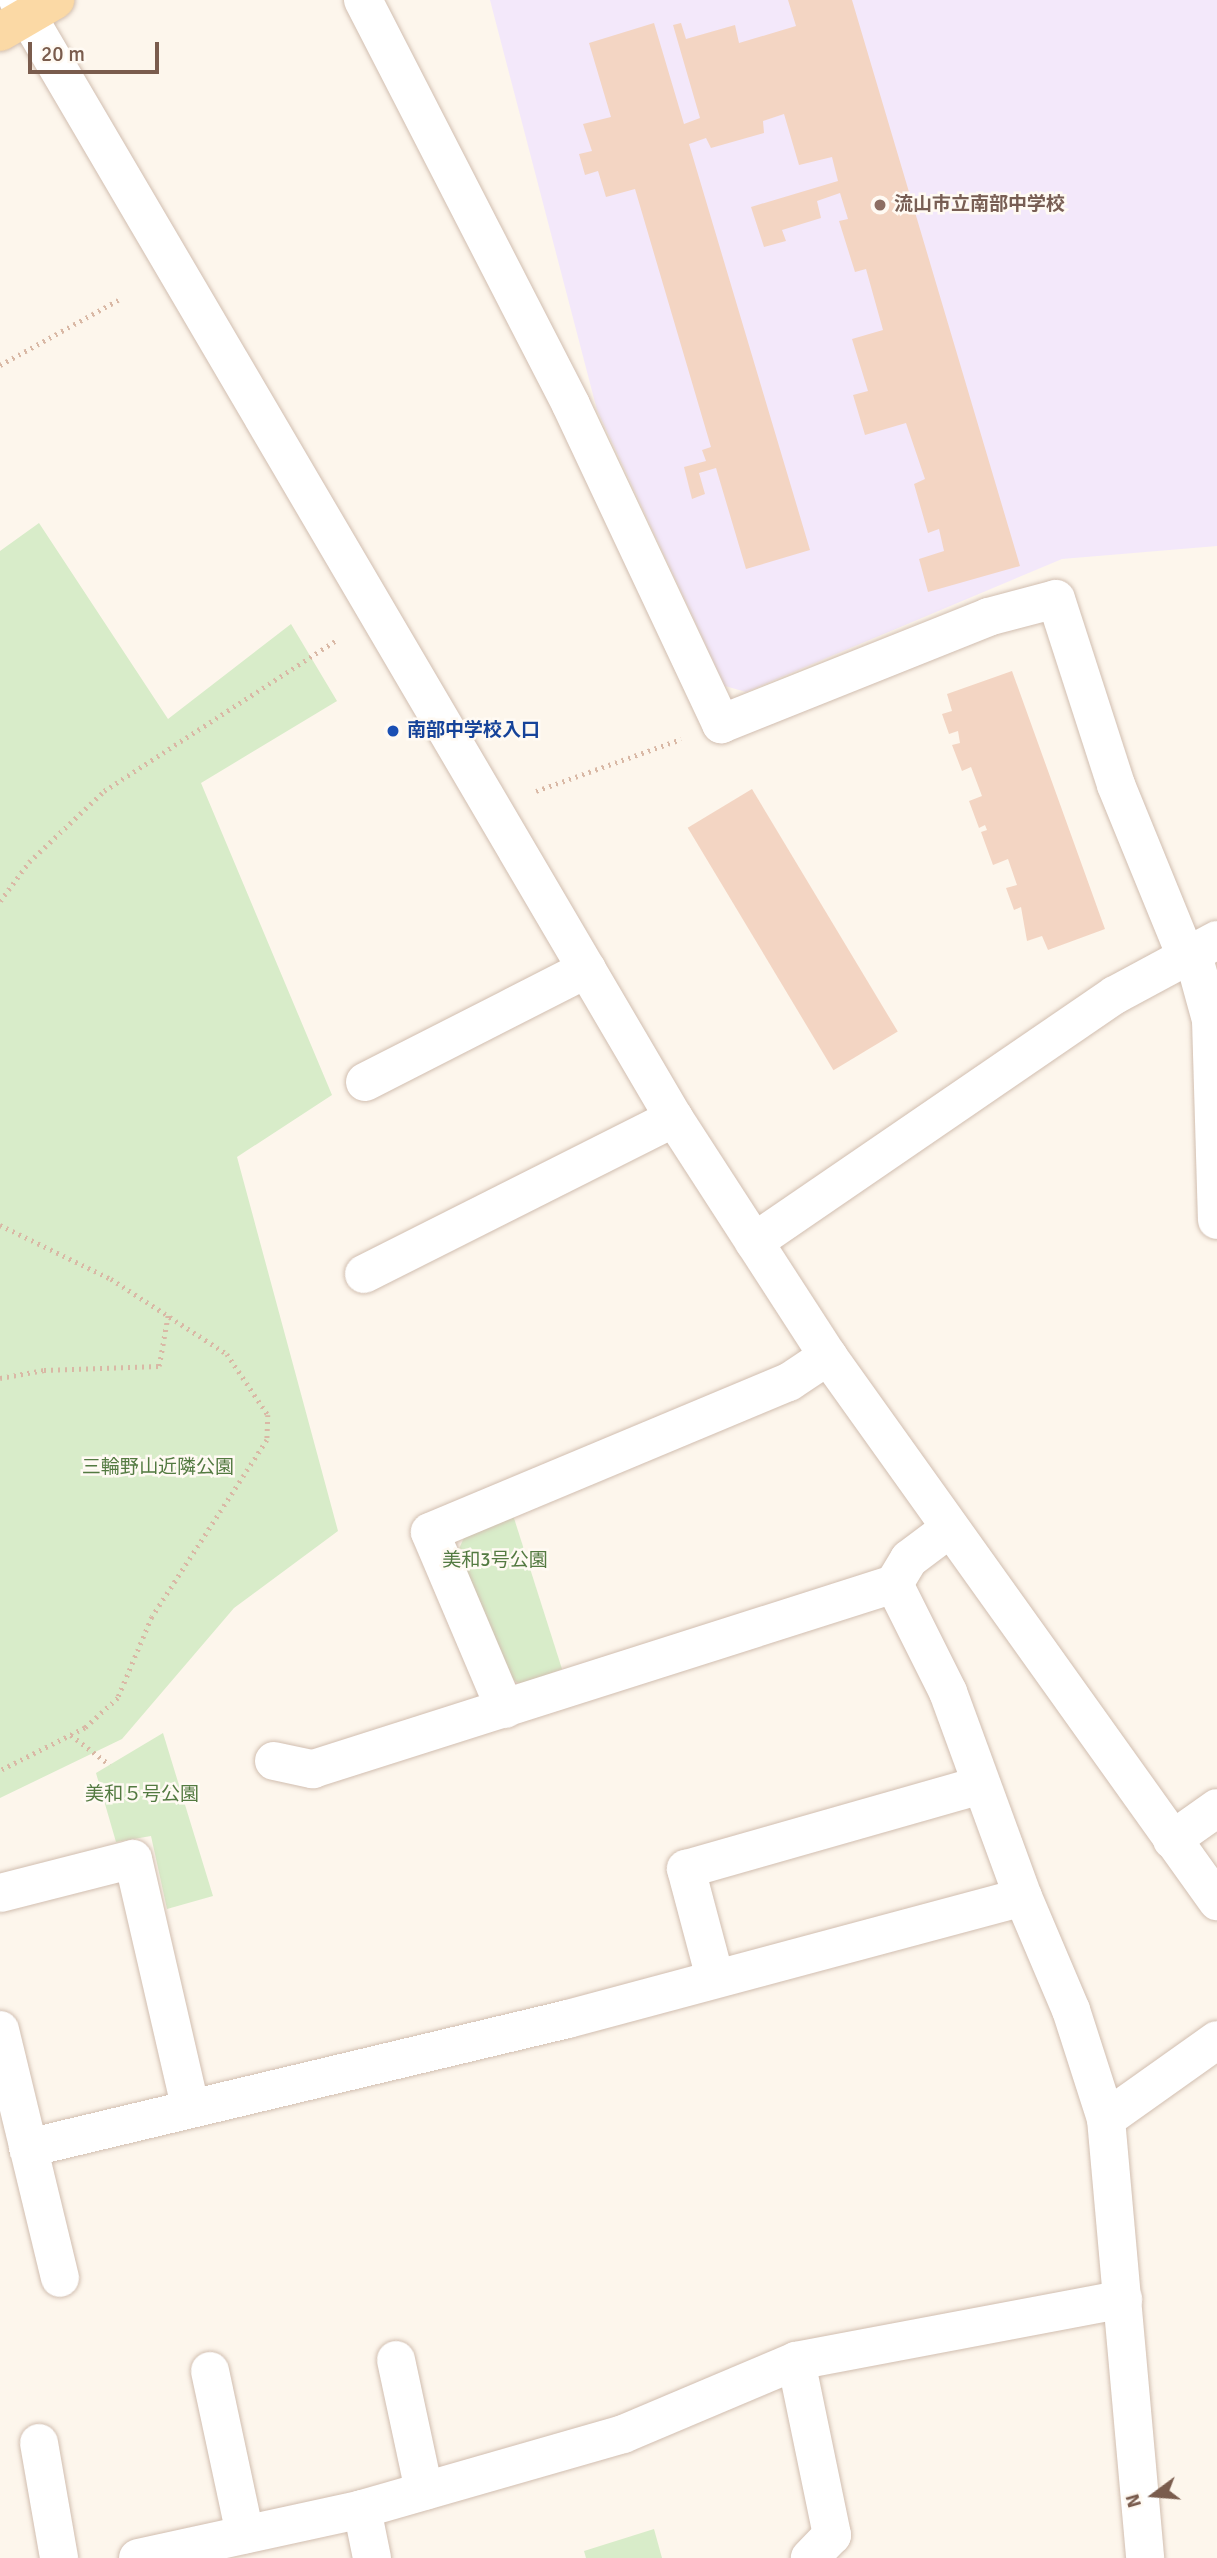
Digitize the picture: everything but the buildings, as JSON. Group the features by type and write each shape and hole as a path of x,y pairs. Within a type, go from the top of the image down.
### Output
{"street":[{"path":"363,0 571,405 721,724 988,617 1056,599 1116,785 1198,948 1210,1020 1217,1220"},
{"path":"25,12 674,1118 828,1356 1217,1902"},
{"path":"754,1242 1115,995 1198,948"},
{"path":"365,1082 587,968"},
{"path":"364,1274 674,1118"},
{"path":"505,1709 430,1532 789,1382 828,1356"},
{"path":"274,1761 313,1769 894,1584 909,1559 949,1529"},
{"path":"894,1584 948,1692 1023,1897 1072,2010 1106,2119 1123,2299 1132,2452 1144,2558"},
{"path":"715,1978 686,1869 981,1785"},
{"path":"1172,1840 1217,1808"},
{"path":"0,1893 133,1859 190,2106"},
{"path":"28,2148 190,2106 568,2019 1023,1897"},
{"path":"0,2030 60,2278"},
{"path":"1106,2119 1217,2040"},
{"path":"138,2558 362,2509 623,2434 796,2361 1123,2299"},
{"path":"396,2360 424,2491"},
{"path":"796,2361 832,2535 810,2558"},
{"path":"210,2371 245,2535"},
{"path":"39,2443 59,2558"},
{"path":"362,2509 372,2558"}],"path":[{"path":"0,365 118,300"},
{"path":"0,901 29,862 104,791 338,639"},
{"path":"536,791 721,724"},
{"path":"0,1225 111,1279 227,1354 268,1415 267,1440 152,1617 118,1698 71,1735 0,1770"},
{"path":"0,1378 44,1370 159,1366 168,1315"},
{"path":"71,1735 110,1765"}],"shaded area":[{"name":"流山市立南部中学校","path":"490,0 1217,0 1217,546 1062,559 746,692 725,686 597,410"}],"green space":[{"name":"三輪野山近隣公園","path":"39,523 168,719 291,624 337,701 201,783 332,1095 237,1157 338,1531 234,1608 122,1739 0,1798 0,551"},
{"name":"美和3号公園","path":"513,1515 562,1669 521,1685 508,1676 458,1551 466,1533"},
{"name":"美和５号公園","path":"163,1733 213,1896 167,1909 151,1836 116,1842 96,1773"},
{"path":"654,2529 662,2558 586,2558 584,2551"}],"place":[{"name":"流山市立南部中学校","path":"880,205"},
{"name":"南部中学校入口","path":"393,731"}]}
